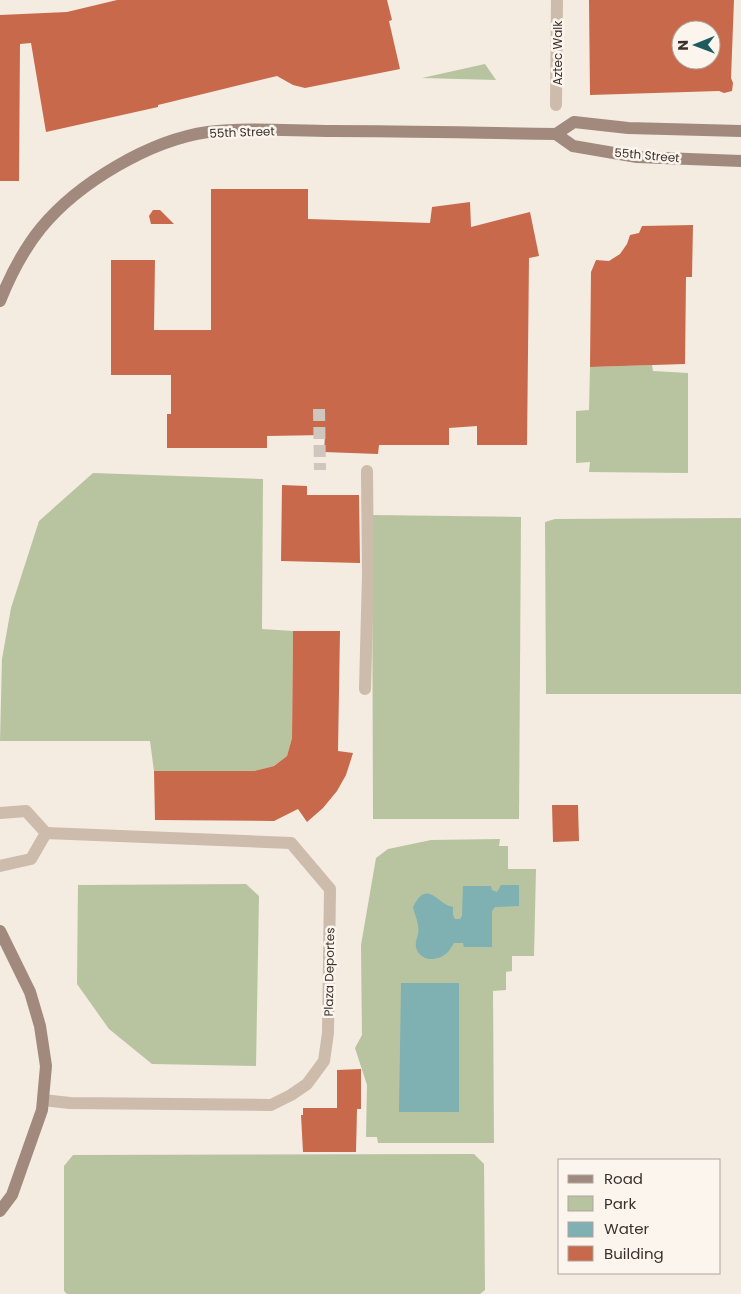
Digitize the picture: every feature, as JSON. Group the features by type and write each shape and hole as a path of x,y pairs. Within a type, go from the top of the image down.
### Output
{"street":[{"name":"Aztec Walk","path":"556,106 557,0"},
{"name":"55th Street","path":"0,301 8,283 40,229 61,207 97,178 144,151 207,132 240,130 556,134 574,122 628,128 741,131"},
{"name":"55th Street","path":"556,134 573,146 637,156 741,161"},
{"path":"365,689 368,575 367,471"},
{"path":"0,814 26,811 46,833 31,859 0,866"},
{"name":"Plaza Deportes","path":"43,1100 271,1105 291,1096 307,1084 324,1061 328,1032 330,889 291,843 46,833"},
{"path":"0,931 30,992 40,1026 46,1066 42,1110 12,1195 0,1211"}],"green space":[{"path":"485,64 496,80 422,78"},
{"path":"652,365 653,371 688,373 688,473 589,472 590,462 576,463 576,411 589,410 590,367"},
{"path":"93,473 263,479 262,629 293,631 292,738 287,756 274,766 254,771 154,771 150,741 0,741 2,659 11,608 39,521"},
{"path":"372,515 521,517 519,819 373,819"},
{"path":"741,518 741,694 546,694 545,522 555,519"},
{"path":"500,839 499,846 508,846 508,869 536,869 534,956 512,956 512,971 506,972 506,990 493,991 494,1143 378,1143 377,1137 366,1137 367,1085 355,1048 362,1035 361,945 376,858 388,849 431,840"},
{"path":"246,884 259,896 256,1066 152,1064 109,1029 77,984 78,885"},
{"path":"474,1154 484,1164 485,1290 480,1294 67,1294 64,1291 64,1166 73,1155"}],"water":[{"path":"501,885 519,885 519,906 495,907 492,911 492,947 464,947 463,943 454,943 447,953 439,958 430,959 419,954 416,945 418,927 413,907 423,894 428,893 453,907 455,919 460,919 462,916 463,886 491,886 492,890 497,892"},
{"path":"401,983 459,983 459,1112 399,1112"}],"building":[{"path":"117,0 387,0 392,20 389,21 400,69 305,88 293,85 277,76 158,105 158,107 46,132 31,43 20,44 19,181 0,181 0,15 67,12"},
{"path":"589,0 734,0 732,91 724,93 719,91 590,95"},
{"path":"211,189 308,189 308,219 430,223 432,207 470,202 471,227 530,212 539,256 529,258 527,445 477,445 477,426 449,428 449,445 379,445 378,454 324,452 325,435 267,436 267,448 167,448 167,414 171,414 171,375 111,375 111,260 155,260 154,330 211,330"},
{"path":"153,210 160,210 174,224 151,224 149,216"},
{"path":"693,225 692,277 686,277 685,364 590,367 591,272 596,260 609,261 620,254 627,244 630,235 639,233 642,226"},
{"path":"282,485 307,486 307,495 359,495 360,563 281,561"},
{"path":"293,631 340,631 338,751 353,753 346,775 337,791 323,808 307,822 298,809 274,821 155,820 154,771 254,771 274,766 287,756 292,738"},
{"path":"552,805 578,805 579,841 553,842"},
{"path":"361,1069 361,1109 357,1109 356,1152 303,1152 301,1115 303,1115 303,1108 337,1108 337,1070"}],"tunnel":[{"path":"319,409 320,470"}]}
